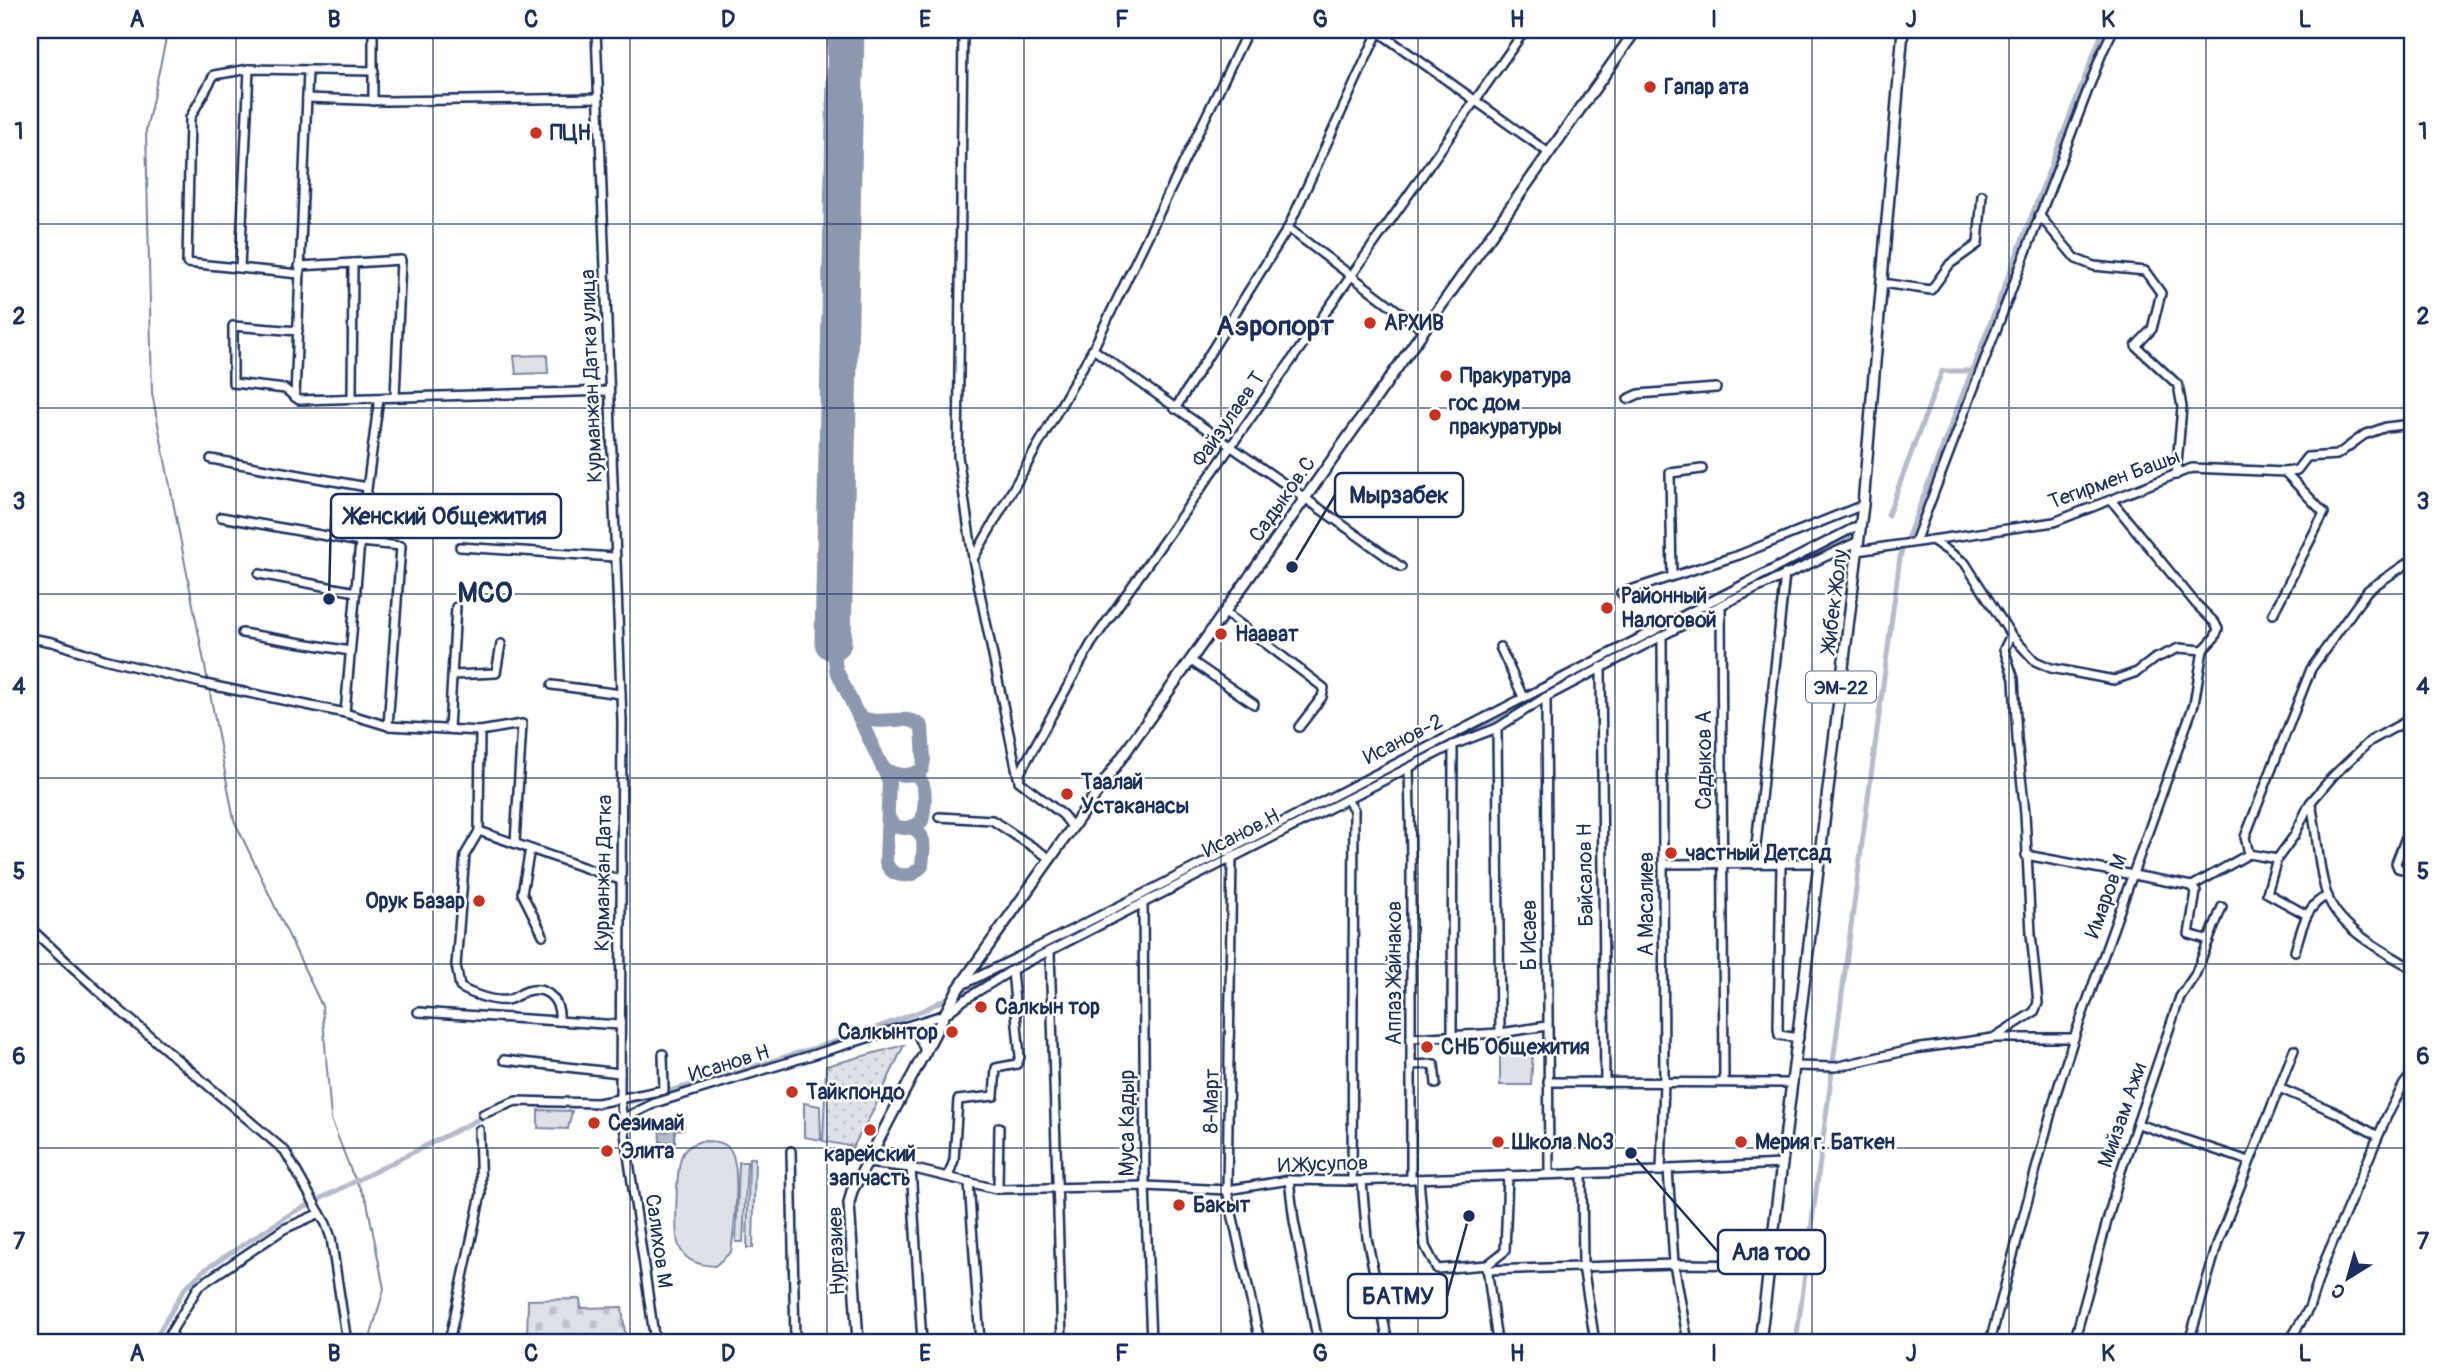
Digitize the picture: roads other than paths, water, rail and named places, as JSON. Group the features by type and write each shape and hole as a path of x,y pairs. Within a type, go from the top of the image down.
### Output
{"main road":[{"name":"Садыков.С","path":"948,1011 960,987 1636,30"},
{"name":"Жибек Жолу","path":"1760,1342 1861,524 1903,30"},
{"path":"867,1163 948,1011"},
{"name":"Нургазиев","path":"858,1342 849,1203 867,1163"}],"street":[{"path":"373,30 373,100"},
{"name":"Курманжан Датка улица","path":"596,30 622,721"},
{"path":"963,30 958,456 973,559 1019,781 1063,815 1073,828"},
{"path":"973,559 1093,349 1248,30"},
{"path":"1175,409 1288,228 1377,30 1549,153"},
{"name":"Файзулаев Т","path":"1019,781 1021,771 1091,644 1525,30"},
{"path":"1915,542 2108,36 2113,30"},
{"path":"374,71 249,69 214,75 190,118 187,263 299,270 401,260 395,397"},
{"path":"240,268 249,69"},
{"path":"295,397 308,70"},
{"path":"307,98 599,98"},
{"path":"1882,284 1931,290 1950,264 1978,244 1982,195"},
{"path":"2039,215 2076,259 2094,266 2145,271 2161,293 2152,329 2136,346 2178,385 2182,407 2176,475"},
{"path":"1288,228 1423,330"},
{"path":"352,398 353,263"},
{"path":"298,331 233,326 233,383 285,389 299,400 608,391"},
{"path":"1093,349 1401,567"},
{"path":"1628,399 1639,394 1716,388"},
{"path":"345,713 360,542 379,398"},
{"path":"2285,472 2297,470 2307,457 2337,455 2364,435 2386,427 2412,424"},
{"path":"211,459 368,487"},
{"name":"Тегирмен Башы","path":"1858,546 1915,542 2054,522 2192,468 2285,472"},
{"path":"1672,576 1670,472 1702,469"},
{"path":"2273,614 2324,513 2285,472"},
{"name":"Имаров М","path":"1990,1342 2056,1094 2194,704 2203,650 2215,637 2218,629 2111,500"},
{"path":"1621,593 1739,555 1863,505"},
{"path":"221,517 360,542 401,546 388,726"},
{"name":"Исанов-2","path":"960,987 1861,524"},
{"path":"1931,540 1965,563 2011,635 2035,661 2051,668 2114,680 2137,672 2172,650 2188,647 2203,650"},
{"name":"Исанов Н","path":"624,1118 655,1103 914,1026 948,1011 1012,970 1453,745 1497,728 1546,697 1721,605 1785,574 1858,546"},
{"path":"460,547 614,557"},
{"path":"2249,854 2245,837 2311,669 2368,590 2412,560"},
{"path":"259,574 356,592"},
{"path":"1754,864 1785,574"},
{"name":"Садыков А","path":"1721,605 1724,1082"},
{"path":"449,729 457,607"},
{"path":"1224,612 1324,688 1322,697 1299,727"},
{"path":"242,633 350,651"},
{"path":"1993,1038 2034,1012 2038,1003 2014,679 2004,649 2011,635"},
{"name":"А Масалиев","path":"1662,636 1664,1170 1674,1264 1688,1342"},
{"path":"30,638 209,685 345,713 388,726 480,731 522,724 515,843"},
{"path":"453,675 496,673 501,644"},
{"path":"1500,648 1524,698"},
{"path":"1190,660 1254,704"},
{"name":"Байсалов Н","path":"1601,667 1605,1082"},
{"path":"552,685 621,694"},
{"name":"Б Исаев","path":"1546,697 1549,1173"},
{"path":"2306,915 2267,893 2277,859 2294,836 2310,803 2333,776 2370,741 2412,718"},
{"name":"Курманжан Датка","path":"620,1101 622,721"},
{"path":"1497,728 1500,1033"},
{"path":"480,731 479,831 465,855 456,964 460,987 472,994 507,1000 527,991 541,989 555,998 561,1011 559,1021"},
{"path":"1452,1037 1453,745"},
{"name":"Аппаз Жайнаков","path":"1409,768 1412,858 1411,1065 1415,1179 1424,1247 1437,1269 1487,1267"},
{"path":"1347,799 1354,810 1352,1181"},
{"path":"2310,803 2328,896 2338,913 2364,940 2412,968"},
{"path":"939,817 992,820 1051,859"},
{"path":"2412,822 2396,863 2398,867 2412,872"},
{"path":"479,831 620,880"},
{"path":"530,849 522,893 543,934"},
{"path":"2026,855 2192,886 2249,854 2277,859"},
{"name":"8-Март","path":"1232,857 1227,1190 1260,1342"},
{"path":"1664,864 1820,863"},
{"path":"1781,864 1778,1028 1779,1035 1798,1038"},
{"path":"2192,886 2196,892 2189,934 2209,940"},
{"path":"2295,951 2306,915 2319,899 2328,896"},
{"name":"Муса Кадыр","path":"1143,903 1145,1186 1151,1342"},
{"name":"Мийзам Ажи","path":"2074,1342 2120,1174 2180,997 2194,975 2222,907"},
{"path":"30,928 117,1008 285,1151 331,1238 347,1342"},
{"path":"1050,951 1062,1342"},
{"path":"948,1177 954,1160 958,1100 994,1096 996,1068 1017,1064 1020,1057 1012,970"},
{"path":"418,1012 620,1026"},
{"path":"914,1026 926,1053"},
{"path":"1411,1038 1500,1033 1547,1026"},
{"path":"1795,1066 1835,1067 1914,1049 1993,1038 2074,1038"},
{"path":"2189,1342 2218,1242 2294,1050"},
{"path":"483,1114 516,1101 598,1103 620,1101 664,1090 663,1054"},
{"path":"504,1060 620,1073"},
{"path":"1411,1065 1434,1064 1436,1084"},
{"path":"2289,1342 2309,1308 2323,1265 2378,1136 2404,1084 2412,1074"},
{"path":"1548,1082 1793,1083"},
{"path":"2279,1088 2335,1112 2378,1136"},
{"name":"Салихов М","path":"620,1101 655,1342"},
{"path":"2138,1124 2249,1161"},
{"path":"998,1189 999,1128"},
{"path":"449,1342 481,1194 479,1130"},
{"path":"791,1151 795,1342"},
{"name":"И.Жусупов","path":"867,1163 911,1168 998,1189 1145,1186 1227,1190 1289,1180 1362,1181 1783,1164"},
{"path":"911,1168 922,1342"},
{"path":"1582,1172 1583,1266 1595,1342"},
{"path":"1487,1267 1505,1251 1508,1175"},
{"path":"1289,1180 1294,1221 1318,1342"},
{"path":"1362,1181 1367,1238 1388,1342"},
{"path":"969,1182 980,1342"},
{"path":"165,1342 199,1286 284,1229 319,1212"},
{"path":"1487,1267 1770,1265"},
{"path":"1487,1267 1497,1342"},
{"path":"171,1332 177,1342"}],"water":[{"path":"684,1120 684,1129 675,1130 675,1142 660,1142 659,1122"}],"waterway":[{"path":"168,30 146,130 152,393 208,682"},
{"path":"1907,539 2103,30"},
{"path":"1888,515 1942,371 1971,371"},
{"path":"1731,597 1853,534"},
{"path":"1833,1062 1903,548"},
{"path":"1373,779 1434,751 1698,613"},
{"path":"209,688 234,820 322,1006 331,1119 351,1171 367,1202 384,1289 369,1342"},
{"path":"1227,855 1355,789"},
{"path":"600,1105 633,1101 713,1079 860,1034 926,1009 1209,864"},
{"path":"1796,1342 1832,1071"},
{"path":"519,1104 576,1106"},
{"path":"153,1342 185,1288 204,1270 292,1213 487,1115"}],"place":[{"name":"Гапар ата","path":"1650,87"},
{"name":"ПЦН","path":"536,133"},
{"name":"АРХИВ","path":"1370,323"},
{"name":"Пракуратура","path":"1446,376"},
{"name":"гос дом пракуратуры","path":"1435,415"},
{"name":"Мырзабек","path":"1292,567"},
{"name":"Женский Общежития","path":"329,599"},
{"name":"Районный Налоговой","path":"1607,608"},
{"name":"Наават","path":"1221,634"},
{"name":"Таалай Устаканасы","path":"1067,794"},
{"name":"частный Детсад","path":"1671,853"},
{"name":"Орук Базар","path":"479,901"},
{"name":"Салкын тор","path":"981,1007"},
{"name":"Салкынтор","path":"952,1032"},
{"name":"СНБ Общежития","path":"1427,1047"},
{"name":"Тайкпондо","path":"792,1092"},
{"name":"Сезимай","path":"594,1123"},
{"name":"карейский запчасть","path":"870,1130"},
{"name":"Школа №3","path":"1498,1142"},
{"name":"Мерия г. Бaткен","path":"1741,1142"},
{"name":"Элита","path":"607,1151"},
{"name":"Ала тоо","path":"1631,1153"},
{"name":"Бакыт","path":"1179,1205"},
{"name":"БАТМУ","path":"1469,1216"}],"district":[{"name":"Аэропорт","path":"1275,325"},
{"name":"МСО","path":"485,592"}]}
